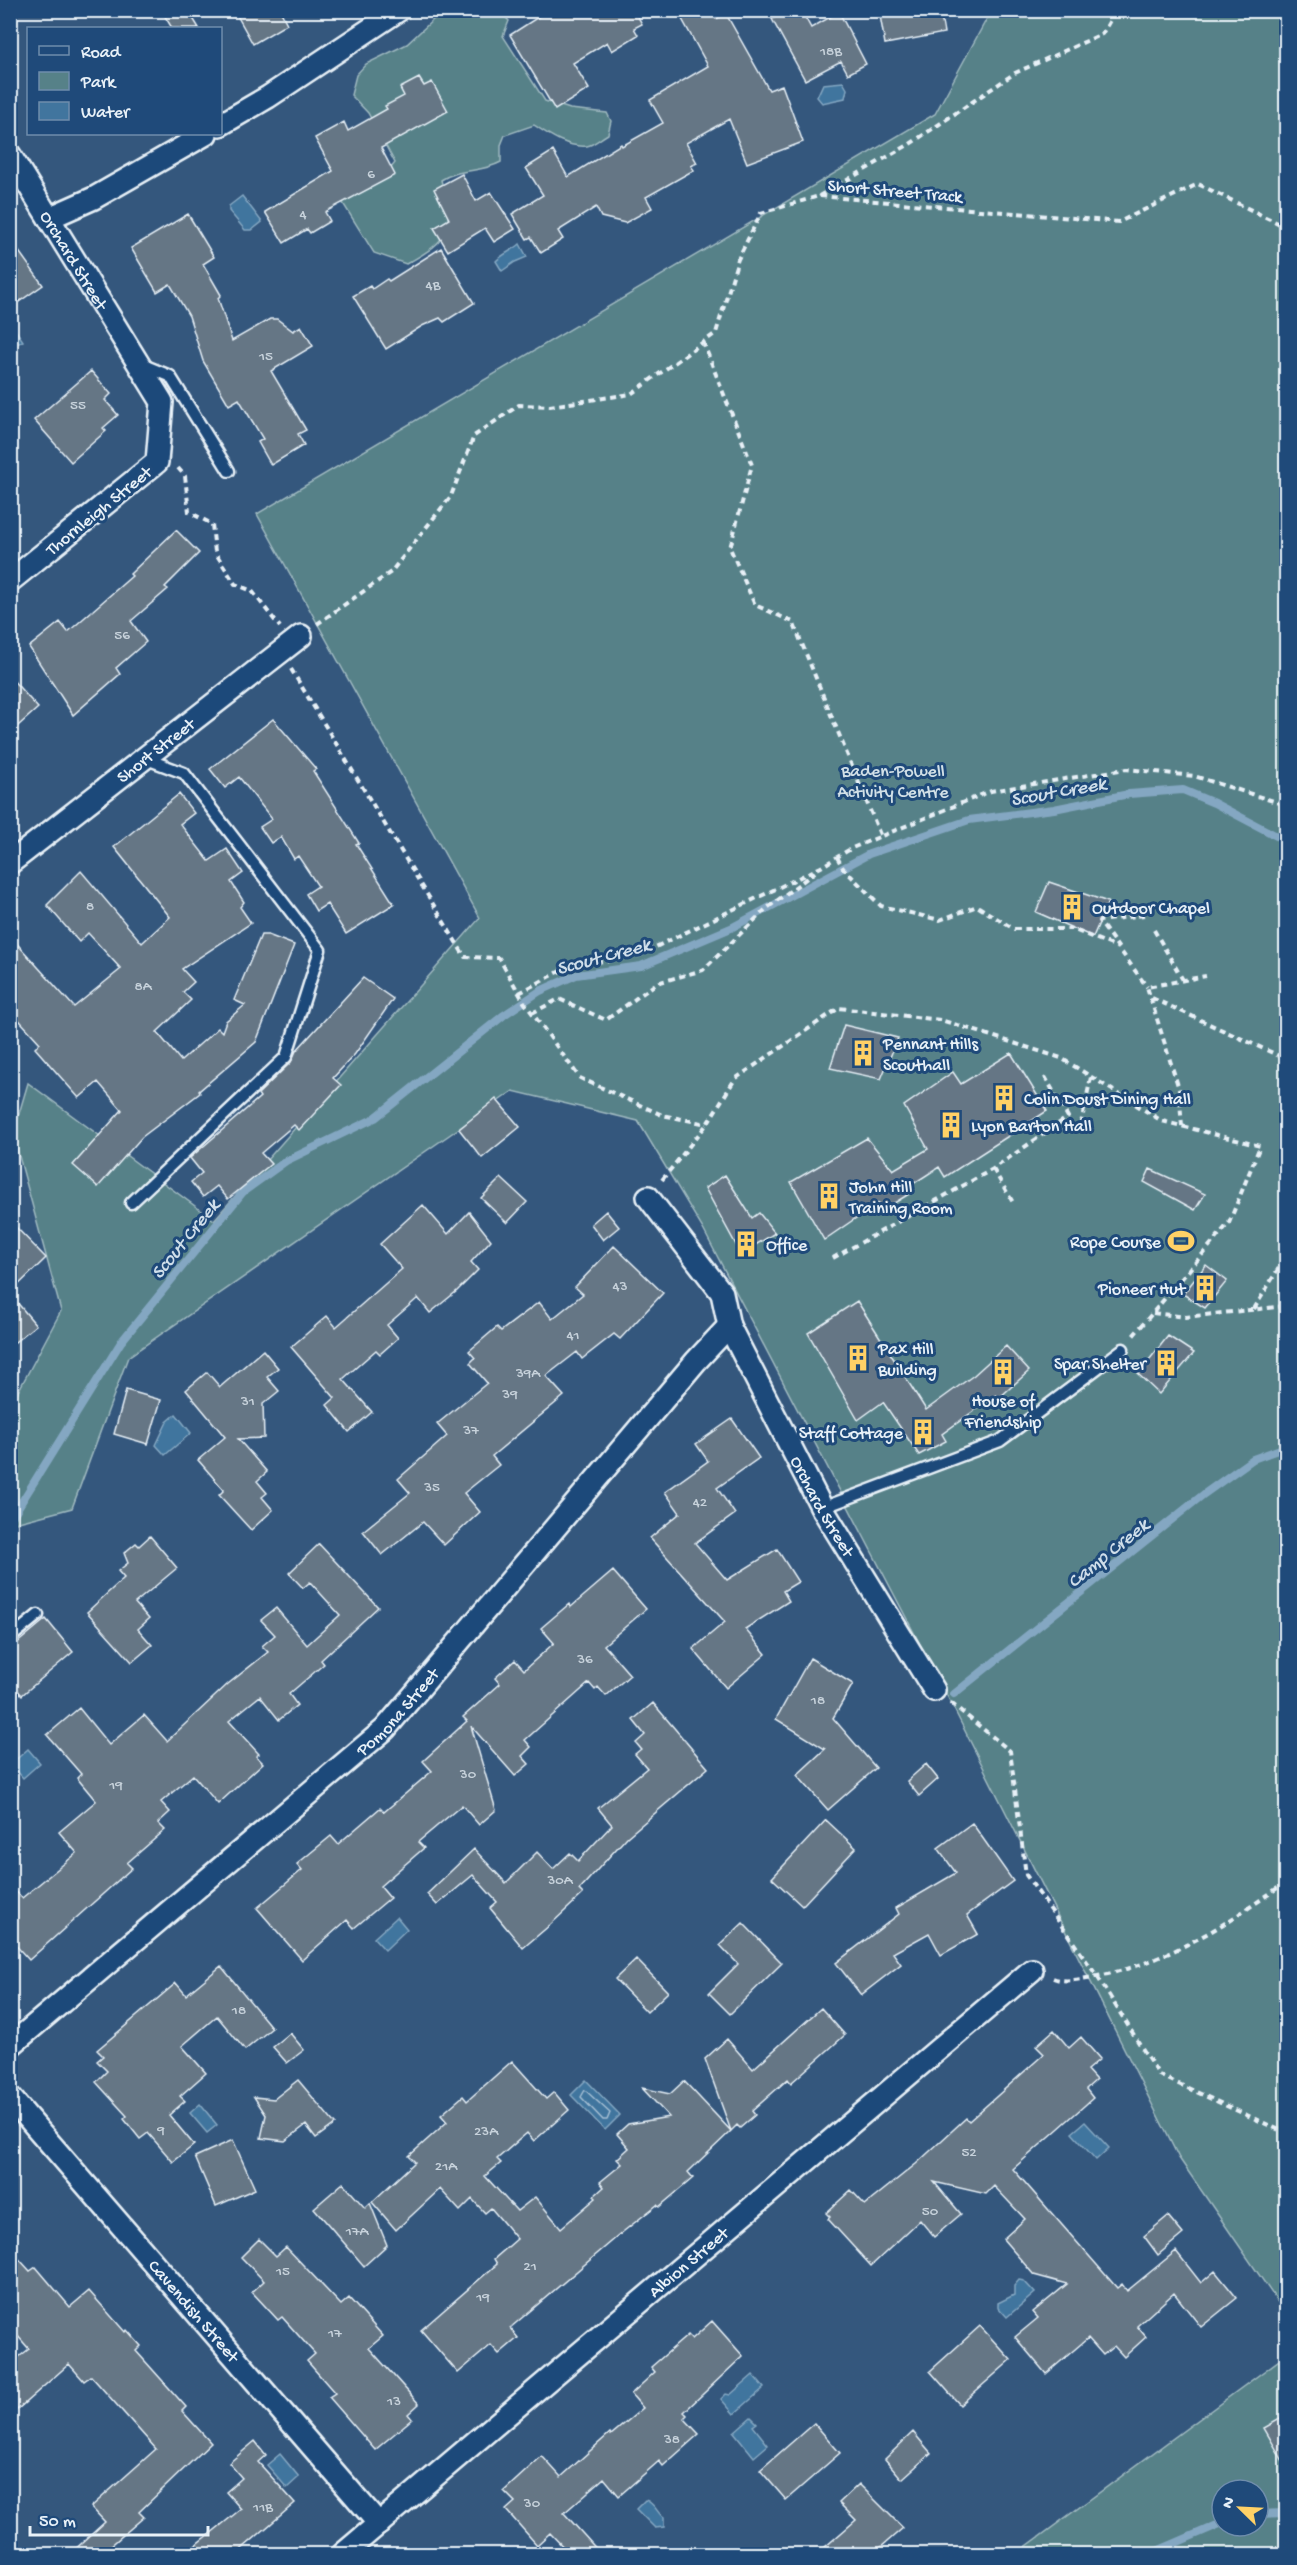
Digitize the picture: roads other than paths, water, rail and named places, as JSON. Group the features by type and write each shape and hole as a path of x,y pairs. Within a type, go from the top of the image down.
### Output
{"street":[{"path":"222,124 268,98 399,10"},
{"path":"49,218 94,198 204,135"},
{"name":"Orchard Street","path":"11,156 162,402 157,462"},
{"name":"Thornleigh Street","path":"10,580 157,462"},
{"name":"Short Street","path":"10,863 280,650 301,636"},
{"name":"Orchard Street","path":"648,1197 722,1293 729,1326 822,1508 934,1690"},
{"name":"Pomona Street","path":"10,2046 386,1729 696,1361 729,1326"},
{"name":"Albion Street","path":"343,2554 1032,1970"},
{"name":"Cavendish Street","path":"10,2097 379,2524"}],"lane":[{"path":"140,364 170,376 229,471"},
{"path":"131,1203 286,1057 320,951 184,773 143,758"},
{"path":"822,1508 1000,1441 1123,1349"},
{"path":"10,1638 38,1615"}],"water":[{"path":"843,82 847,89 845,98 822,103 817,97 823,84"},
{"path":"242,196 262,222 252,230 245,230 229,211 229,206"},
{"path":"520,244 527,257 502,271 496,261"},
{"path":"10,322 23,341 11,347 10,346"},
{"path":"176,1414 191,1433 165,1455 156,1445 167,1422"},
{"path":"28,1749 40,1763 23,1778 11,1764"},
{"path":"397,1917 407,1929 385,1950 374,1938"},
{"path":"586,2080 620,2115 605,2130 571,2095"},
{"path":"200,2104 217,2125 207,2133 190,2113"},
{"path":"1085,2122 1109,2148 1096,2160 1072,2133"},
{"path":"1019,2280 1024,2281 1035,2293 1007,2317 998,2307 998,2303 1014,2295 1014,2286"},
{"path":"753,2375 764,2388 734,2414 721,2399 726,2394 730,2395"},
{"path":"751,2417 757,2423 753,2426 768,2445 754,2457 734,2432"},
{"path":"280,2454 299,2477 287,2488 267,2465"},
{"path":"645,2500 651,2503 664,2518 664,2527 655,2528 636,2509"}],"waterway":[{"name":"Scout Creek","path":"11,1519 121,1342 243,1192 286,1161 375,1118 504,1015 540,991 576,975 641,966 731,928 869,854 969,820 1054,809 1129,794 1183,790 1214,803 1286,841"},
{"name":"Camp Creek","path":"954,1694 1204,1494 1253,1459 1286,1447"},
{"path":"1270,2514 1286,2513"},
{"path":"1150,2554 1210,2528"}],"place":[{"name":"Outdoor Chapel","path":"1072,907"},
{"name":"Pennant Hills Scouthall","path":"863,1053"},
{"name":"Colin Doust Dining Hall","path":"1004,1098"},
{"name":"Lyon Barton Hall","path":"951,1125"},
{"name":"John Hill Training Room","path":"829,1196"},
{"name":"Rope Course","path":"1181,1241"},
{"name":"Office","path":"746,1244"},
{"name":"Pioneer Hut","path":"1205,1288"},
{"name":"Pax Hill Building","path":"858,1358"},
{"name":"Spar Shelter","path":"1166,1363"},
{"name":"House of Friendship","path":"1003,1372"},
{"name":"Staff Cottage","path":"923,1432"}],"park label":[{"name":"Baden-Powell Activity Centre","path":"893,780"}]}
